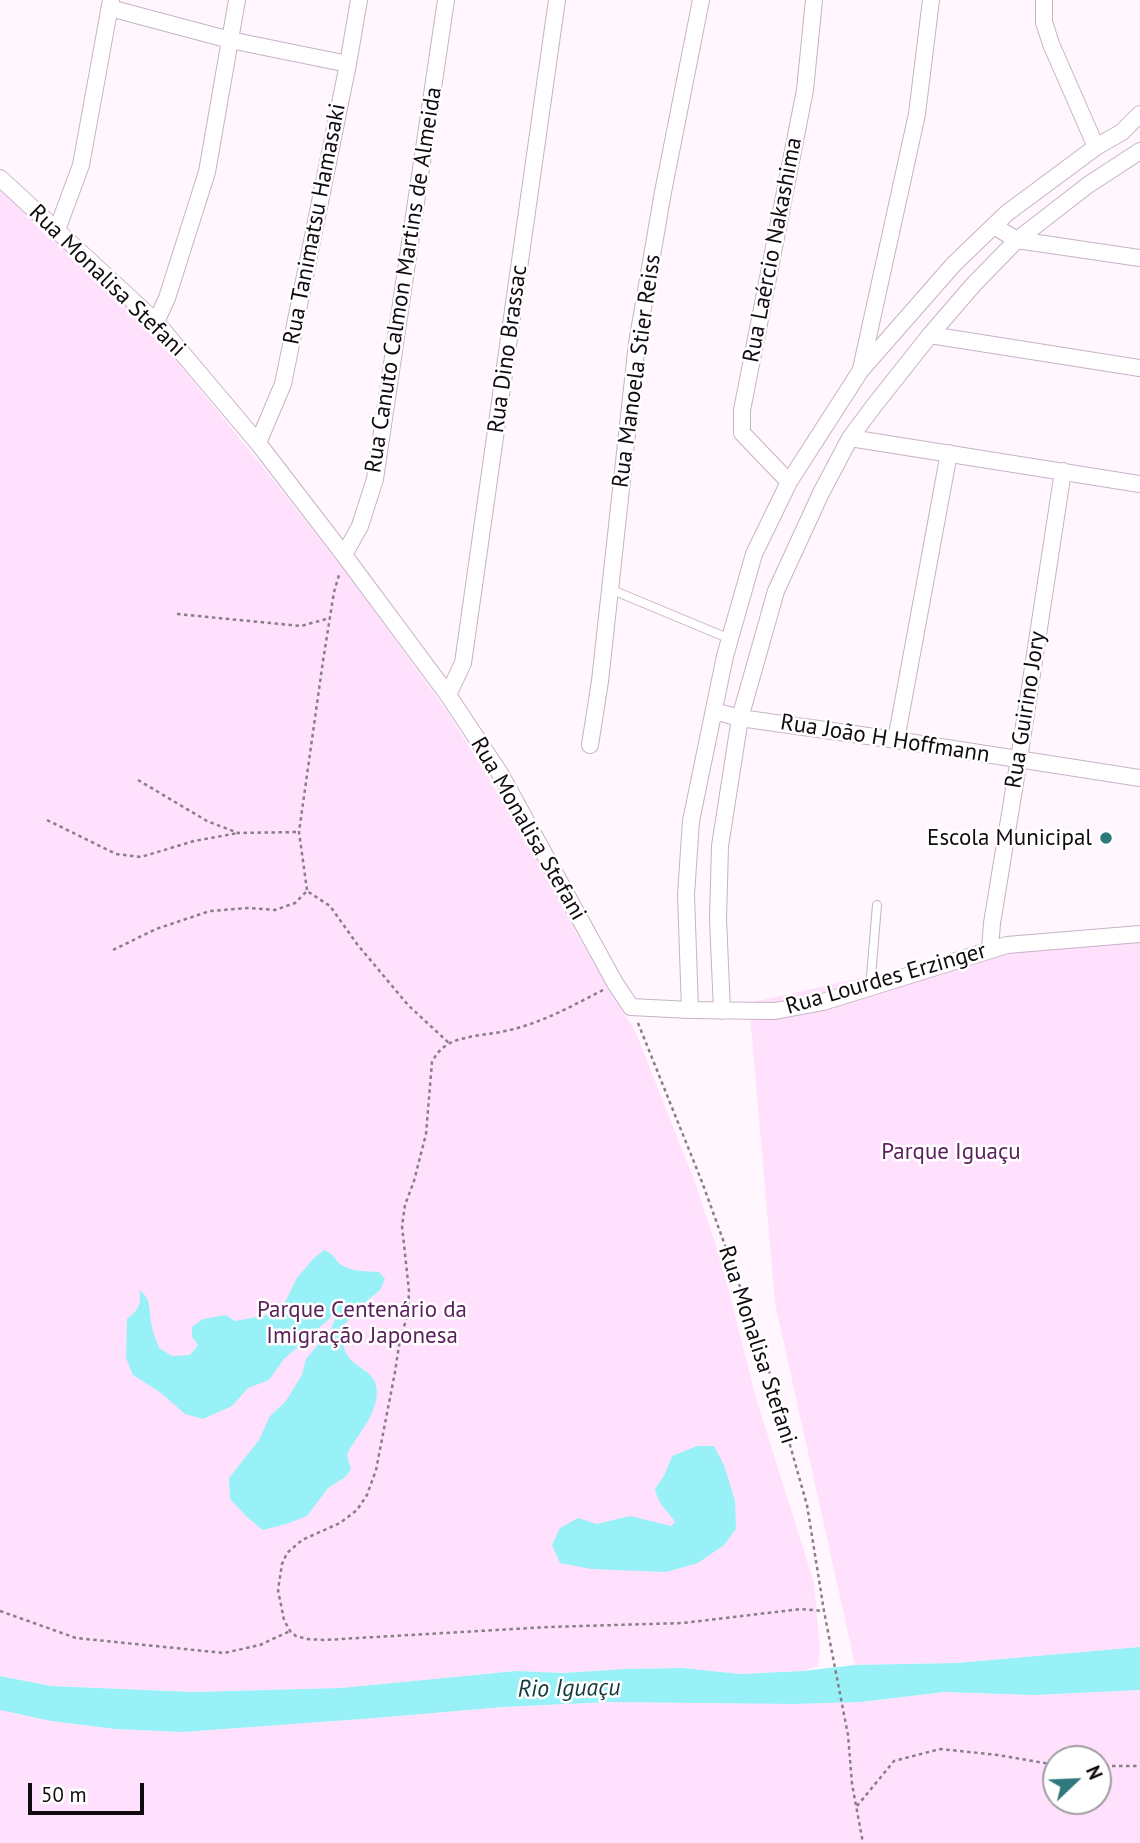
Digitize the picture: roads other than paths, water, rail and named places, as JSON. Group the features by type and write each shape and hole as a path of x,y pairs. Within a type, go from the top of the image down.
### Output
{"street":[{"path":"156,322 167,298 207,172 237,0"},
{"name":"Rua Tanimatsu Hamasaki","path":"258,443 283,384 359,0"},
{"name":"Rua Canuto Calmon Martins de Almeida","path":"344,555 360,527 375,479 446,0"},
{"name":"Rua Dino Brassac","path":"448,695 463,663 557,0"},
{"name":"Rua Manoela Stier Reiss","path":"590,745 637,343 663,191 701,0"},
{"name":"Rua Laércio Nakashima","path":"789,482 742,432 742,410 805,90 814,0"},
{"path":"861,370 918,114 931,0"},
{"path":"1044,0 1044,22 1051,44 1096,147"},
{"path":"57,230 81,165 111,4 230,40 348,64"},
{"path":"690,1010 686,895 691,821 730,639 754,554 789,482 861,370 954,264 1007,213 1096,147 1122,132 1140,114"},
{"path":"722,1011 718,919 720,846 740,718 776,591 798,541 850,438 930,335 974,284 1017,240 1088,185 1140,151"},
{"name":"Rua Monalisa Stefani","path":"0,178 156,322 258,443 344,555 448,695 501,775 615,984 631,1006"},
{"path":"994,226 1017,240 1140,258"},
{"path":"930,335 1140,368"},
{"path":"850,438 1140,484"},
{"path":"896,740 949,453"},
{"name":"Rua Guirino Jory","path":"990,949 1063,471"},
{"name":"Rua João H Hoffmann","path":"714,711 740,718 1140,778"},
{"name":"Rua Lourdes Erzinger","path":"631,1006 775,1011 824,1002 1007,945 1140,934"}],"lane":[{"path":"610,589 730,639"},
{"path":"870,988 877,905"}],"water":[{"path":"324,1250 347,1268 379,1272 385,1279 380,1290 342,1327 346,1353 372,1377 377,1391 376,1401 367,1422 347,1454 351,1470 344,1478 328,1488 307,1516 263,1530 230,1499 229,1478 259,1440 270,1416 286,1401 302,1375 306,1359 331,1329 337,1315 335,1310 329,1319 284,1359 269,1380 248,1388 232,1406 203,1419 185,1414 161,1393 133,1375 126,1358 127,1319 138,1307 139,1290 148,1302 159,1348 172,1356 190,1355 198,1345 192,1337 192,1327 203,1319 226,1315 235,1321 267,1315 284,1304 297,1278"},
{"path":"697,1446 714,1446 724,1465 735,1501 736,1529 724,1545 698,1563 666,1572 591,1569 560,1563 552,1545 560,1528 578,1518 597,1524 630,1516 671,1526 675,1522 661,1503 655,1489 672,1456"},
{"name":"Rio Iguaçu","path":"1140,1647 1140,1690 1034,1695 944,1692 861,1702 793,1704 609,1702 503,1707 183,1732 115,1729 51,1721 0,1710 0,1676 51,1686 193,1692 341,1688 516,1671 563,1673 683,1668 740,1674 855,1665 956,1663"}],"place":[{"name":"Escola Municipal","path":"1106,838"}],"park label":[{"name":"Parque Iguaçu","path":"951,1152"},
{"name":"Parque Centenário da Imigração Japonesa","path":"362,1323"}]}
